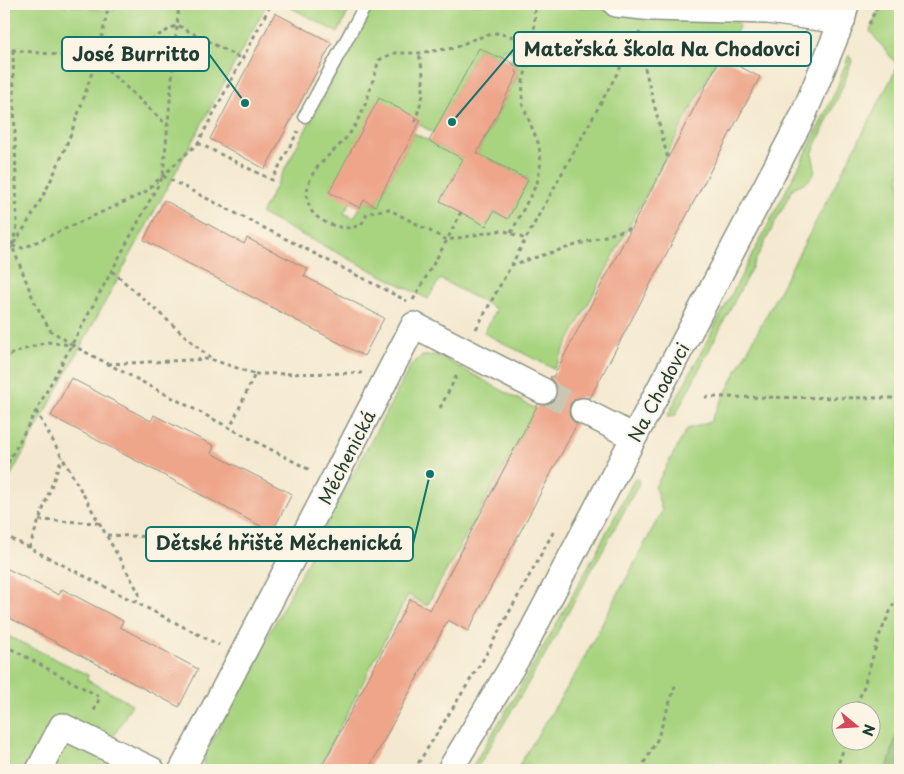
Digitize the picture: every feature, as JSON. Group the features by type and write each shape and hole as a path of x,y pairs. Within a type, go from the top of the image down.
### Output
{"street":[{"path":"616,4 653,8 768,7 844,12"},
{"name":"Na Chodovci","path":"450,770 522,650 803,116 844,12"},
{"name":"Měchenická","path":"182,770 414,325 543,391"},
{"path":"583,411 634,438"},
{"path":"39,770 62,726 152,770"}],"lane":[{"path":"303,120 366,4"}],"path":[{"path":"4,256 40,200 68,140 96,59 110,4"},
{"path":"4,470 163,176 179,4"},
{"path":"12,246 23,248 144,193 163,176 198,144 269,6 277,4"},
{"path":"511,233 537,183 541,162 539,145 522,103 523,81 534,41 534,4"},
{"path":"474,333 653,8"},
{"path":"4,49 96,59 120,57 177,25"},
{"path":"177,25 242,59"},
{"path":"525,239 503,230 447,240 388,209 367,213 362,223 341,228 328,224 312,213 307,196 313,173 329,153 349,136 358,119 368,97 379,60 394,53 420,53 454,48 474,39 496,34 534,41 554,56"},
{"path":"637,37 668,159"},
{"path":"13,50 16,226 12,246 35,303 50,330 72,345 107,364 332,482"},
{"path":"415,122 423,96 423,74 420,53"},
{"path":"96,59 168,127"},
{"path":"198,144 272,180 303,120"},
{"path":"163,176 412,303 461,212"},
{"path":"511,265 631,228"},
{"path":"112,271 210,359"},
{"path":"4,354 47,342 72,345"},
{"path":"4,361 12,353"},
{"path":"107,364 210,359 255,374 389,372"},
{"path":"230,428 255,374"},
{"path":"705,397 900,398"},
{"path":"36,411 139,593 136,602"},
{"path":"29,548 62,457"},
{"path":"39,520 100,523"},
{"path":"414,770 484,658 559,520"},
{"path":"4,535 242,656"},
{"path":"107,535 301,543"},
{"path":"858,702 879,636 900,590"},
{"path":"4,646 100,697 83,736"},
{"path":"640,770 657,740 676,683"},
{"path":"836,770 842,752"}],"green space":[{"path":"4,4 55,4 114,11 116,4 267,4 4,488"},
{"path":"284,4 352,4 338,33"},
{"path":"375,4 538,4 736,19 739,27 724,58 719,56 554,369 484,333 496,309 440,279 428,299 261,214 370,8","holes":["479,48 499,58 504,48 514,53 507,68 514,64 518,67 516,72 518,74 476,155 487,161 489,159 528,179 508,218 494,211 486,225 483,169 414,133 375,206 364,200 354,218 344,213 415,122 434,133"]},
{"path":"881,4 900,4 900,721 887,770 516,770 576,673 662,511 655,487 687,429 710,422 898,66 870,31"},
{"path":"849,55 852,61 842,88 812,154 815,167 814,174 808,181 793,188 675,416 667,417 809,147 836,90"},
{"path":"434,355 443,358 536,409 427,606 408,595 318,770 206,770 204,764 206,753 411,365 422,356"},
{"path":"635,478 638,479 639,484 542,660 476,770 470,770 556,626"},
{"path":"4,634 88,675 87,680 132,704 100,761 116,770 4,770"},
{"path":"900,721 900,770 887,770"}],"building":[{"path":"275,13 332,43 265,169 210,139"},
{"path":"479,48 499,58 500,56 518,67 516,72 518,73 477,153 528,180 508,219 494,211 486,226 440,201 463,159 429,141"},
{"path":"721,57 760,77 590,398 582,397 575,399 570,404 569,412 571,419 577,424 468,631 448,620 368,770 320,770 410,599 430,610 538,404 550,403 556,398 557,390 555,383 550,378 551,376 553,377"},
{"path":"379,98 421,120 375,206 364,200 360,208 329,192"},
{"path":"164,200 244,244 247,238 308,269 304,276 384,318 364,356 144,240"},
{"path":"71,378 151,421 154,415 214,446 211,453 292,494 272,532 51,416"},
{"path":"4,567 59,595 62,589 123,621 120,627 198,669 179,707 4,615"}],"tunnel":[{"path":"543,391 583,411"}],"place":[{"name":"José Burritto","path":"245,103"},
{"name":"Mateřská škola Na Chodovci","path":"452,122"},
{"name":"Dětské hřiště Měchenická","path":"430,474"}]}
